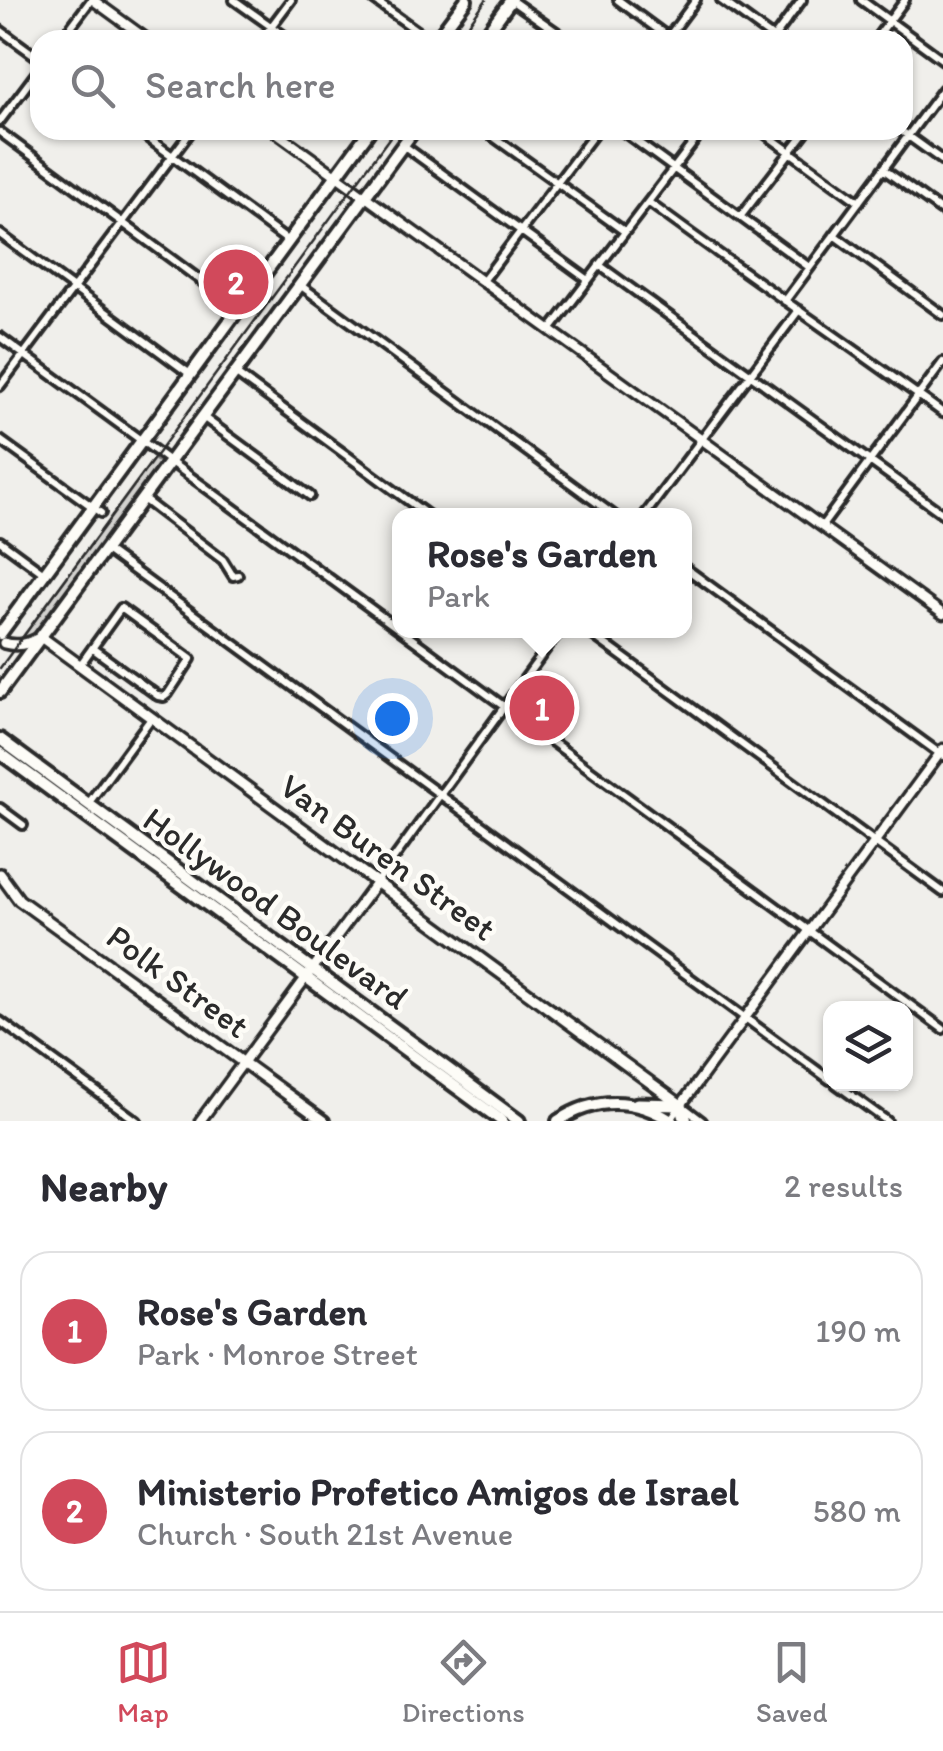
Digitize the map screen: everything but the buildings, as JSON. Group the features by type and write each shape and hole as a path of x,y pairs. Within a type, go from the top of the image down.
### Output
{"highway":[{"path":"637,1104 681,1106 686,1121"}],"main road":[{"path":"441,30 466,0"},
{"path":"490,30 512,0"},
{"path":"1,639 363,140"},
{"path":"0,692 407,140"},
{"path":"1,639 12,646 41,636"},
{"name":"Van Buren Street","path":"41,636 681,1106"},
{"path":"1,639 15,656 12,677"},
{"name":"Hollywood Boulevard","path":"0,741 229,921 520,1121"},
{"name":"Hollywood Boulevard","path":"0,752 22,760 88,804 256,928 502,1121"},
{"path":"0,874 20,900"},
{"name":"Polk Street","path":"20,900 324,1121"},
{"path":"229,921 236,918 256,928"},
{"path":"558,1121 593,1105 637,1104 671,1121"}],"street":[{"path":"69,30 92,0 134,30"},
{"path":"234,0 276,30"},
{"path":"268,30 291,0"},
{"path":"374,0 418,30"},
{"path":"512,0 554,30"},
{"path":"618,0 656,30"},
{"path":"674,30 696,0"},
{"path":"721,0 762,30"},
{"path":"780,30 802,0"},
{"path":"860,0 902,30"},
{"path":"883,30 906,0"},
{"path":"0,30 30,52"},
{"path":"913,38 943,60"},
{"path":"0,121 30,81"},
{"path":"913,128 943,89"},
{"path":"0,132 238,308"},
{"path":"150,140 288,241"},
{"path":"0,386 185,140"},
{"path":"286,140 943,614"},
{"path":"498,140 624,231"},
{"path":"483,280 587,140"},
{"path":"634,140 809,266"},
{"path":"551,329 696,140"},
{"path":"774,140 859,202"},
{"path":"740,217 799,140"},
{"path":"784,301 904,140"},
{"path":"913,140 943,161"},
{"path":"403,145 587,280"},
{"path":"883,168 943,212"},
{"path":"648,202 943,413"},
{"path":"0,234 190,374"},
{"path":"834,235 943,315"},
{"path":"598,265 943,514"},
{"path":"299,284 604,508"},
{"path":"650,508 799,310"},
{"path":"0,337 392,624"},
{"path":"822,526 943,362"},
{"path":"234,372 418,508"},
{"path":"202,417 310,496"},
{"path":"0,440 97,511"},
{"path":"142,498 223,560 233,576 238,576"},
{"path":"0,540 45,574"},
{"path":"105,549 823,1075"},
{"path":"671,1121 942,753 692,573"},
{"path":"80,665 92,648 121,608 191,659 164,697 92,648"},
{"path":"411,638 943,1029"},
{"path":"200,1121 554,638"},
{"path":"597,638 943,892"},
{"path":"88,804 152,717"},
{"path":"0,808 23,824"},
{"name":"Polk Street","path":"0,886 20,900"},
{"path":"0,1021 137,1121"},
{"path":"845,1091 886,1121"},
{"name":"Van Buren Street","path":"681,1106 702,1121"}],"shaded area":[{"path":"154,459 161,464 36,637 19,642"},
{"path":"532,680 571,709 551,735 512,707"}],"railway":[{"path":"464,30 486,0"},
{"path":"0,668 388,140"}],"place":[{"name":"Ministerio Profetico Amigos de Israel","path":"236,282"},
{"name":"Rose's Garden","path":"542,708"}]}
